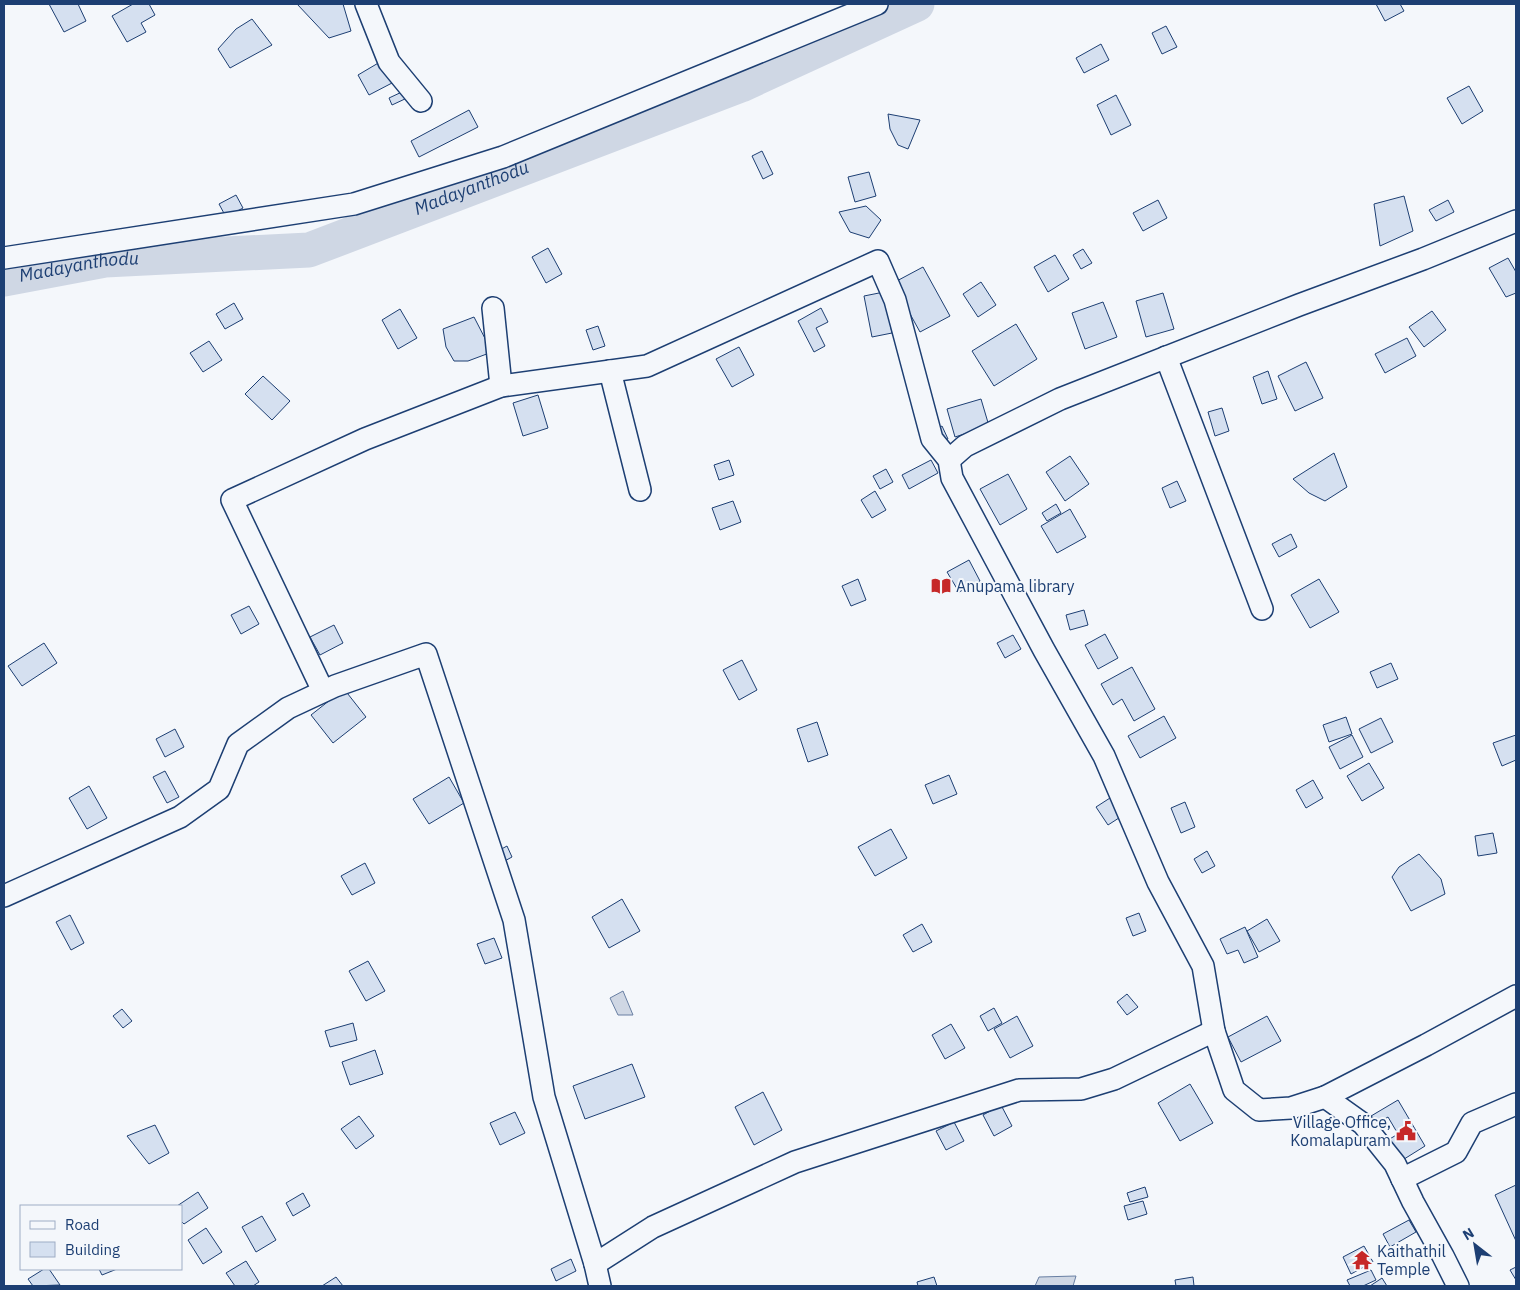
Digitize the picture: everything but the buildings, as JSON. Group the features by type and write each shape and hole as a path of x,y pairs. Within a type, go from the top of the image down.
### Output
{"street":[{"path":"366,4 388,62 421,101"},
{"path":"4,258 354,204 504,157 877,4"},
{"path":"949,460 965,446 1060,398 1423,259 1516,221"},
{"path":"323,692 232,500 365,439 501,386 647,366 878,261 895,300 932,439 949,460 952,478 1044,650 1104,756 1158,882 1203,966 1214,1031 1234,1090 1259,1110 1291,1108 1325,1097 1516,996"},
{"path":"493,308 501,386"},
{"path":"1166,357 1262,609"},
{"path":"610,371 640,490"},
{"path":"4,896 180,817 219,789 238,744 288,708 335,686 426,654 514,920 544,1097 600,1286"},
{"path":"595,1264 653,1227 795,1162 1019,1090 1081,1089 1114,1079 1214,1031"},
{"path":"1325,1097 1363,1124 1395,1164 1458,1286"},
{"path":"1402,1179 1456,1152 1472,1123 1516,1104"}],"shaded area":[{"path":"623,991 633,1015 618,1015 610,998"},
{"path":"1076,1276 1073,1286 1035,1286 1039,1277"}],"waterway":[{"name":"Madayanthodu","path":"4,279 105,260 309,250 741,85 917,4"}],"place":[{"name":"Anupama library","path":"941,586"},
{"name":"Village Office, Komalapuram","path":"1406,1131"},
{"name":"Kaithathil Temple","path":"1362,1260"}]}
